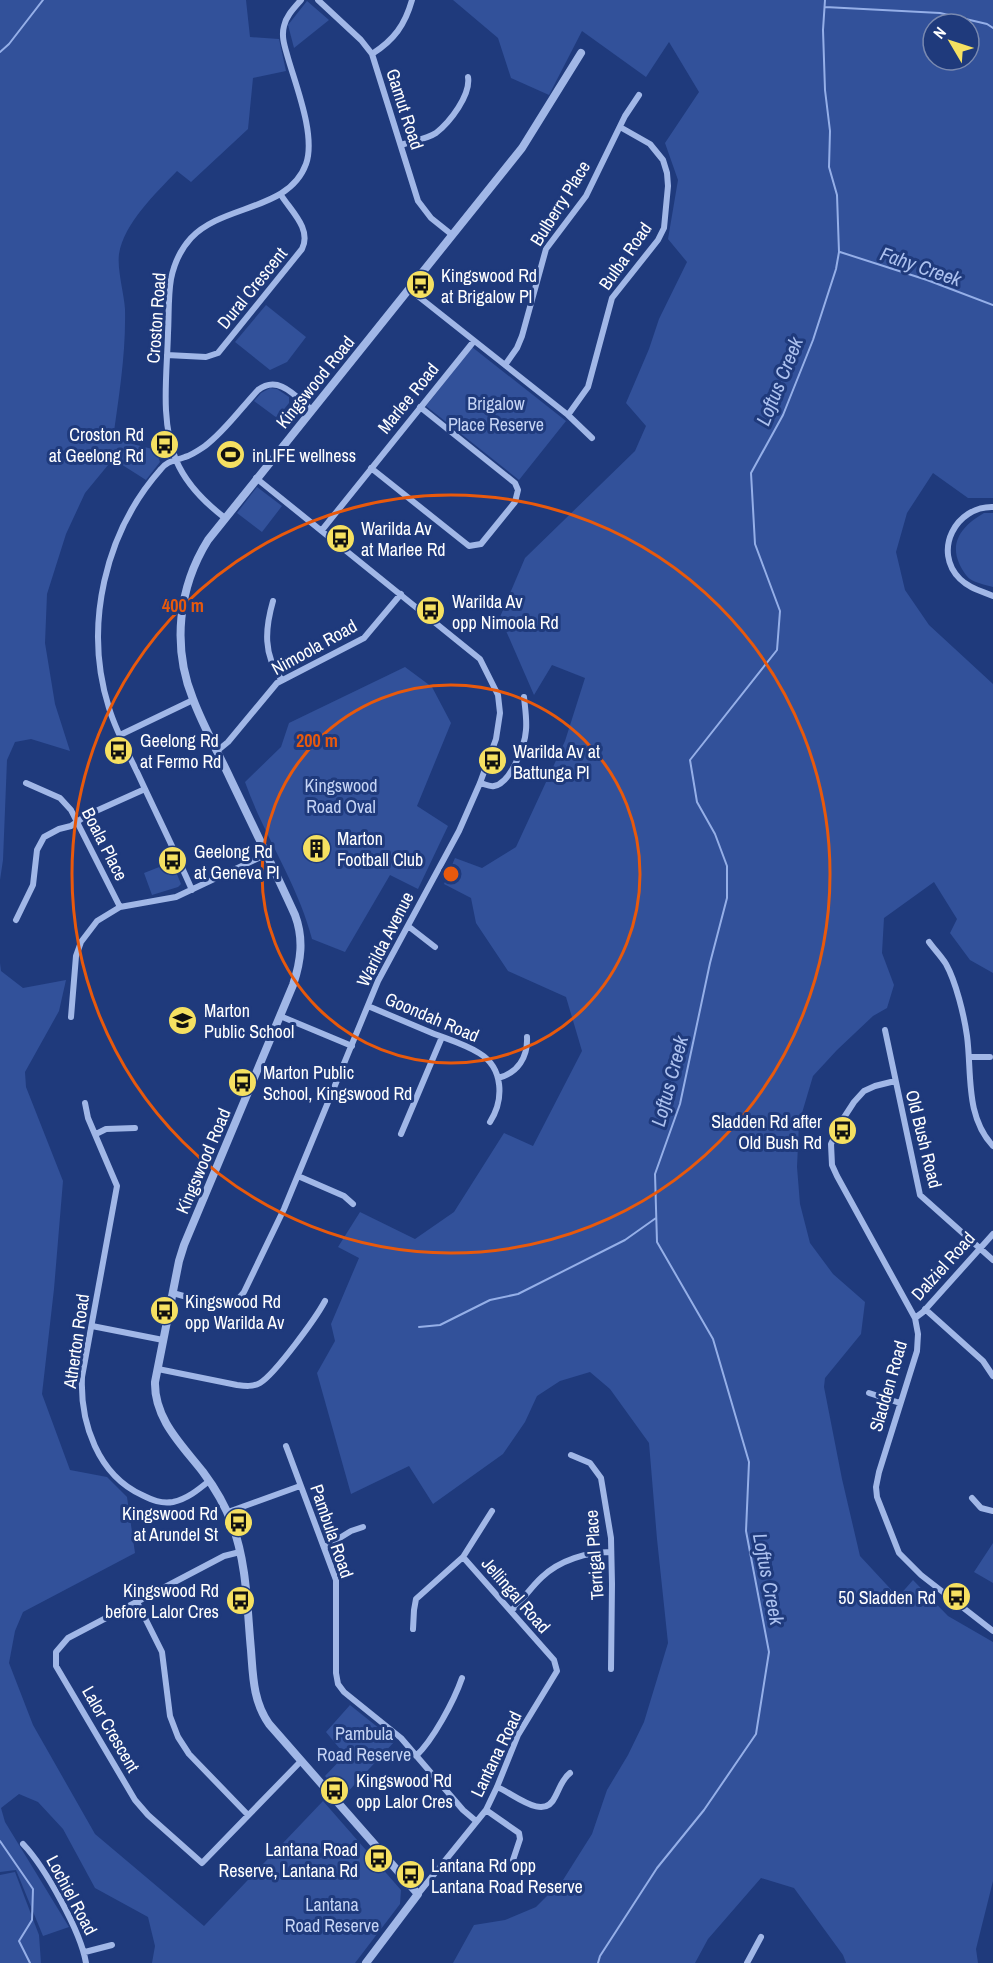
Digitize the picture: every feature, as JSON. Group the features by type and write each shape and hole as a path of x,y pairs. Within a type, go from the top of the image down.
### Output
{"street":[{"name":"Croston Road","path":"225,518 204,501 191,486 176,459 166,420 170,281 184,246 198,232 213,221 280,195 294,183 303,171 309,152 308,131 283,37 286,20 301,0"},
{"name":"Gamut Road","path":"318,0 361,40 372,54 418,201 431,218 451,234"},
{"path":"372,54 397,34 412,0"},
{"name":"Kingswood Road","path":"418,1894 268,1724 256,1697 237,1536 228,1512 209,1481 178,1443 166,1422 155,1391 172,1293 184,1245 298,971 301,936 295,915 193,700 182,655 182,607 195,564 208,540 522,148 581,53"},
{"path":"401,145 431,136 441,128 466,96 468,77"},
{"name":"Bulberry Place","path":"505,365 522,336 546,249 590,188 620,127 639,95"},
{"name":"Bulba Road","path":"568,415 588,387 612,298 658,240 665,221 668,186 663,160 650,144 620,127"},
{"name":"Dural Crescent","path":"168,355 206,357 218,353 302,249 306,240 305,232 280,195"},
{"path":"409,289 568,415 592,438"},
{"name":"Marlee Road","path":"322,530 474,341"},
{"path":"192,890 120,735 106,698 100,661 99,616 103,588 115,544 135,504 165,464 186,457 205,446 255,393 265,386 282,385 312,410"},
{"path":"371,468 469,546 481,544 516,502 519,489 515,483 420,407"},
{"name":"Warilda Avenue","path":"172,1293 224,1304 238,1299 275,1230 385,968 459,831 496,739 500,713 498,695 489,674 472,651 256,478"},
{"path":"993,507 975,509 961,518 951,534 948,552 951,567 960,579 975,589 993,596"},
{"name":"Nimoola Road","path":"218,751 281,679 364,638 400,594"},
{"path":"273,601 267,620 267,649 281,679"},
{"path":"480,783 490,786 498,785 516,762 526,730 524,697"},
{"path":"120,735 193,700"},
{"name":"Boala Place","path":"26,783 60,798 71,810 120,907"},
{"path":"16,920 33,885 37,850 42,840 54,832 71,826 87,815 145,789"},
{"path":"71,1017 74,970 81,942 97,921 120,907 168,899 192,890 267,854"},
{"path":"408,926 435,947"},
{"path":"929,942 945,963 951,976 966,1033 975,1117 982,1132 993,1146"},
{"name":"Goondah Road","path":"368,1006 478,1052 485,1056 498,1078"},
{"path":"280,1016 352,1046"},
{"name":"Old Bush Road","path":"885,1030 920,1195 993,1260"},
{"path":"401,1134 442,1037"},
{"path":"490,1122 500,1099 498,1078 512,1073 521,1062 527,1048 527,1037"},
{"path":"969,1058 990,1057"},
{"name":"Sladden Road","path":"895,1082 875,1086 859,1096 835,1133 830,1155 837,1176 915,1318 918,1344 876,1487 880,1509 899,1553 910,1566 993,1631"},
{"name":"Atherton Road","path":"85,1103 88,1118 117,1186 82,1377 87,1427 97,1451 124,1487 155,1501 164,1502 188,1497 209,1481"},
{"path":"96,1134 106,1130 135,1128"},
{"path":"298,1176 344,1196 353,1204"},
{"name":"Dalziel Road","path":"915,1318 925,1310 993,1234"},
{"path":"158,1369 237,1385 259,1384 271,1373 312,1322 325,1301"},
{"path":"925,1310 983,1361 993,1376"},
{"path":"92,1326 164,1340"},
{"path":"868,1393 900,1403"},
{"name":"Pambula Road","path":"286,1446 336,1580 336,1674 338,1684 349,1697 393,1731 463,1810 476,1821"},
{"name":"Terrigal Place","path":"571,1455 590,1463 601,1478 611,1552 611,1670"},
{"path":"228,1512 300,1486"},
{"path":"972,1498 981,1508 993,1511"},
{"name":"Jellingal Road","path":"492,1511 463,1557 554,1660 557,1667"},
{"path":"325,1547 351,1531 363,1527"},
{"name":"Lalor Crescent","path":"240,1552 224,1556 68,1638 56,1652 56,1666 135,1800 148,1815 202,1863 301,1761"},
{"path":"511,1611 541,1577 558,1566 598,1552 611,1552"},
{"path":"413,1629 416,1599 463,1557"},
{"path":"137,1602 162,1652 173,1728 189,1754 248,1815"},
{"name":"Lantana Road","path":"366,1963 486,1810 518,1735 555,1675 557,1667"},
{"path":"416,1756 452,1701 462,1678"},
{"path":"497,1787 536,1807 544,1808 552,1804 564,1778 570,1773"},
{"path":"486,1810 519,1833 520,1839 513,1860"},
{"name":"Lochiel Road","path":"23,1844 35,1857 74,1924 85,1952 86,1963"},
{"path":"747,1963 761,1937"},
{"path":"85,1952 112,1946"}],"green space":[{"path":"0,0 246,0 250,37 279,39 286,71 253,78 248,129 191,182 177,171 142,209 122,242 119,260 125,309 124,342 113,439 156,450 160,462 146,480 113,459 85,493 66,534 47,594 45,643 55,704 70,751 31,739 15,742 7,760 3,860 0,880"},
{"path":"453,0 993,0 993,498 968,498 933,473 907,513 896,552 905,590 929,625 993,684 993,973 970,960 950,933 957,919 934,882 884,918 882,953 894,985 887,1008 873,1016 813,1076 799,1123 797,1167 800,1204 810,1243 833,1274 865,1302 861,1334 825,1378 824,1387 860,1556 898,1597 913,1580 948,1616 993,1642 993,1881 976,1949 978,1963 846,1963 843,1955 794,1888 761,1878 708,1939 695,1963 453,1963 474,1925 505,1920 536,1907 563,1880 592,1834 607,1790 644,1722 668,1643 649,1443 610,1389 590,1372 560,1381 537,1396 525,1422 503,1454 433,1504 409,1466 351,1494 317,1373 335,1341 331,1324 359,1258 338,1247 360,1212 415,1239 454,1212 504,1133 533,1146 582,1051 566,997 508,971 476,923 471,898 444,884 455,858 482,868 516,847 565,741 585,678 552,665 534,695 500,617 525,558 635,451 646,426 626,403 659,319 687,262 668,239 678,180 665,143 699,92 669,42 646,77 582,31 549,95 511,78 498,38"},
{"path":"307,1 329,20 294,48 288,25"},
{"path":"266,305 306,337 287,362 270,370 235,342"},
{"name":"Brigalow Place Reserve","path":"472,347 566,421 519,480 426,406"},
{"path":"270,388 277,389 289,397 289,403 277,418 254,401"},
{"path":"257,487 282,506 262,532 237,513"},
{"path":"984,513 993,513 993,587 968,578 956,555 958,540 965,528"},
{"name":"Kingswood Road Oval","path":"405,667 432,687 451,723 417,806 448,826 418,889 390,875 345,952 312,939 290,879 245,782 281,747 289,723"},
{"path":"172,862 181,884 152,895 144,873"},
{"name":"Lantana Road Reserve","path":"0,963 1,971 23,988 66,980 59,1011 25,1072 26,1087 63,1181 42,1394 70,1470 107,1477 127,1497 135,1553 23,1612 15,1631 9,1663 33,1725 95,1834 204,1926 323,1801 401,1890 400,1904 355,1963 152,1963 155,1946 148,1917 95,1888 63,1829 38,1802 19,1794 1,1808 5,1822 69,1927 43,1936 16,1870 0,1872"},
{"path":"993,1543 993,1583 974,1572"},
{"name":"Pambula Road Reserve","path":"350,1705 395,1741 343,1797 325,1776 345,1755 326,1732"},
{"path":"15,1872 39,1935 41,1963 0,1963 0,1875"}],"waterway":[{"path":"0,52 9,44 43,0"},
{"name":"Loftus Creek","path":"598,1963 600,1956 657,1868 704,1810 756,1734 769,1652 746,1531 749,1462 713,1339 657,1242 655,1174 680,1104 710,963 727,898 727,866 715,834 697,802 690,760 777,650 780,611 755,544 751,473 783,415 813,340 836,269 839,252 837,195 829,167 830,131 825,90 823,30 825,0"},
{"path":"825,7 940,13 987,24 993,28"},
{"name":"Fahy Creek","path":"840,252 927,280 993,305"},
{"path":"419,1327 440,1325 490,1300 518,1294 625,1240 656,1218"},
{"path":"0,1841 33,1889 32,1920 19,1941 30,1963"}],"place":[{"name":"Kingswood Rd at Brigalow Pl","path":"420,285"},
{"name":"Croston Rd at Geelong Rd","path":"165,444"},
{"name":"inLIFE wellness","path":"231,455"},
{"name":"Warilda Av at Marlee Rd","path":"340,538"},
{"name":"Warilda Av opp Nimoola Rd","path":"431,611"},
{"name":"Geelong Rd at Fermo Rd","path":"119,750"},
{"name":"Warilda Av at Battunga Pl","path":"492,761"},
{"name":"Marton Football Club","path":"316,848"},
{"name":"Geelong Rd at Geneva Pl","path":"173,861"},
{"name":"Marton Public School","path":"183,1020"},
{"name":"Marton Public School, Kingswood Rd","path":"242,1082"},
{"name":"Sladden Rd after Old Bush Rd","path":"843,1131"},
{"name":"Kingswood Rd opp Warilda Av","path":"164,1311"},
{"name":"Kingswood Rd at Arundel St","path":"239,1523"},
{"name":"50 Sladden Rd","path":"957,1597"},
{"name":"Kingswood Rd before Lalor Cres","path":"240,1600"},
{"name":"Kingswood Rd opp Lalor Cres","path":"335,1790"},
{"name":"Lantana Road Reserve, Lantana Rd","path":"379,1859"},
{"name":"Lantana Rd opp Lantana Road Reserve","path":"410,1875"}]}
